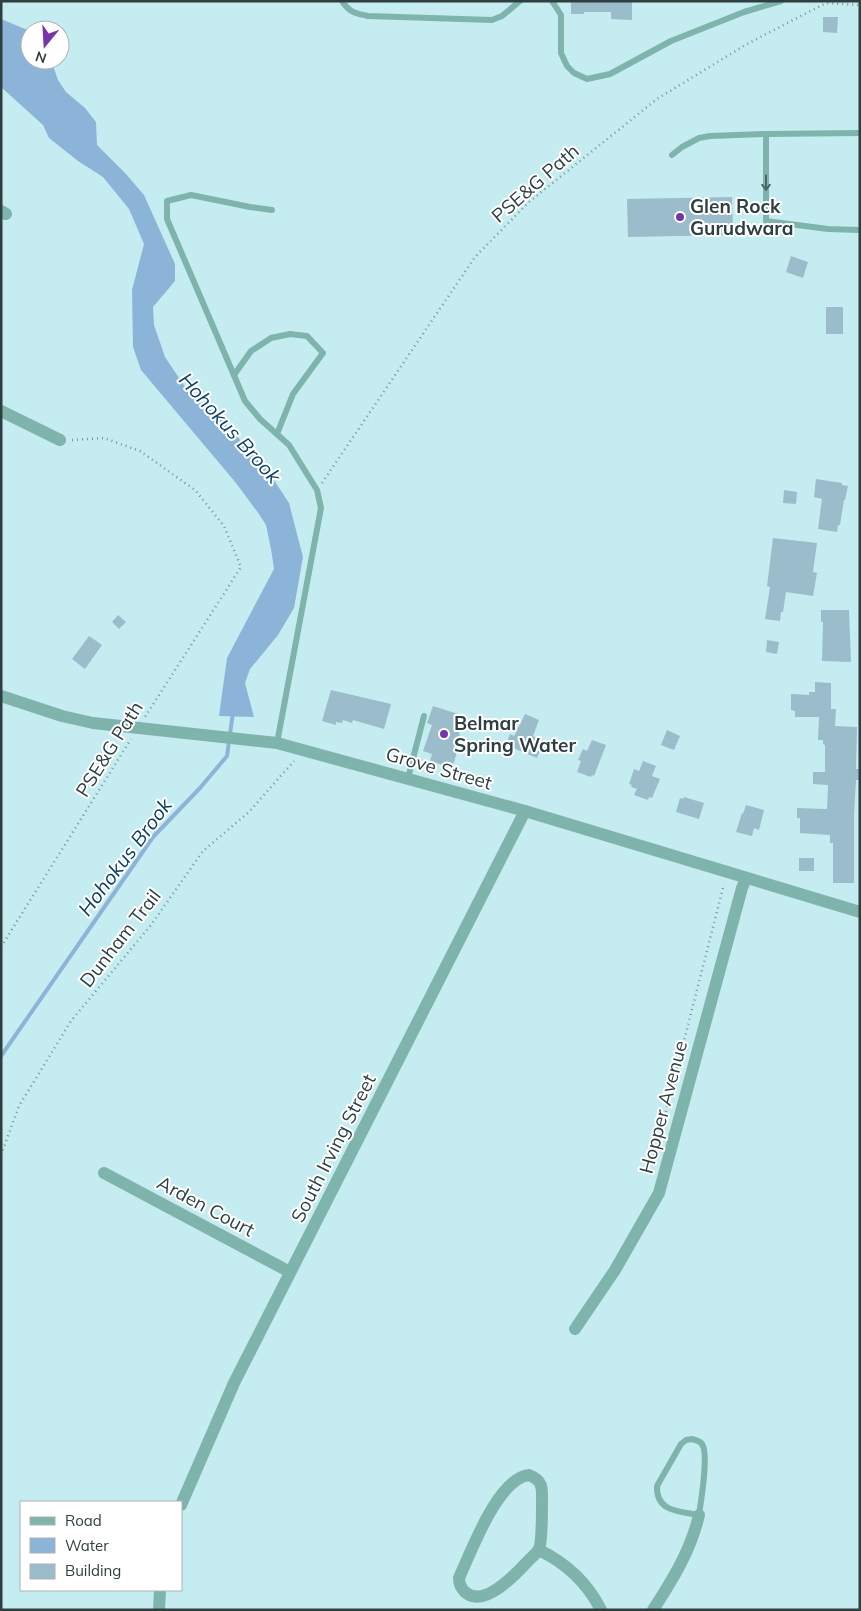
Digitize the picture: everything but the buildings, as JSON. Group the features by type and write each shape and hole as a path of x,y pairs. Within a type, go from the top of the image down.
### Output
{"street":[{"path":"1,411 60,440"},
{"name":"Grove Street","path":"1,696 62,716 92,723 277,743 408,778 860,912"},
{"name":"South Irving Street","path":"182,1503 234,1383 525,812"},
{"name":"Hopper Avenue","path":"575,1329 615,1270 659,1194 746,878"},
{"name":"Arden Court","path":"104,1173 290,1272"},
{"path":"529,1475 536,1478 542,1489 539,1550 509,1581 498,1589 476,1596 467,1594 462,1589 459,1578 491,1510 502,1493 522,1476 529,1475"},
{"path":"653,1610 678,1572 688,1550 699,1514"},
{"path":"539,1550 571,1570 596,1599 601,1610"},
{"path":"159,1610 160,1591"}],"lane":[{"path":"342,1 347,9 354,13 368,16 492,20 502,16 520,1"},
{"path":"552,1 561,15 561,53 567,66 574,73 587,79 610,74 671,41 744,12 781,1"},
{"path":"672,154 699,138 710,136 860,133"},
{"path":"766,134 766,221 828,229 860,230"},
{"path":"272,210 191,195 167,201 167,219 175,240 245,401 289,445 317,490 321,508 277,743"},
{"path":"234,375 252,351 271,338 290,334 307,336 322,353 293,394 277,434"},
{"path":"408,778 424,716"},
{"path":"692,1438 698,1440 703,1445 705,1451 704,1481 699,1514 668,1508 659,1501 657,1494 657,1486 681,1444 692,1438"}],"path":[{"name":"PSE&G Path","path":"317,490 475,257 529,202 657,99 747,44 826,3 860,5"},
{"name":"PSE&G Path","path":"1,947 241,568 224,526 195,490 140,451 104,438 60,440"},
{"name":"Dunham Trail","path":"1,1155 19,1106 71,1021 151,925 203,851 249,812 294,761"},
{"path":"649,1176 725,882"}],"water":[{"path":"1,19 20,27 20,70 54,70 58,80 66,92 85,108 96,122 97,145 144,195 175,264 175,281 153,307 154,325 165,357 183,384 197,400 220,417 270,474 289,503 303,557 294,608 278,635 250,669 245,683 254,717 219,716 227,658 274,569 266,525 236,483 141,370 133,347 132,290 144,244 129,209 103,177 78,161 49,138 43,125 1,87"}],"waterway":[{"name":"Hohokus Brook","path":"1,1056 153,837 200,788 227,756 233,712"}],"place":[{"name":"Glen Rock Gurudwara","path":"680,217"},
{"name":"Belmar Spring Water","path":"444,734"}]}
